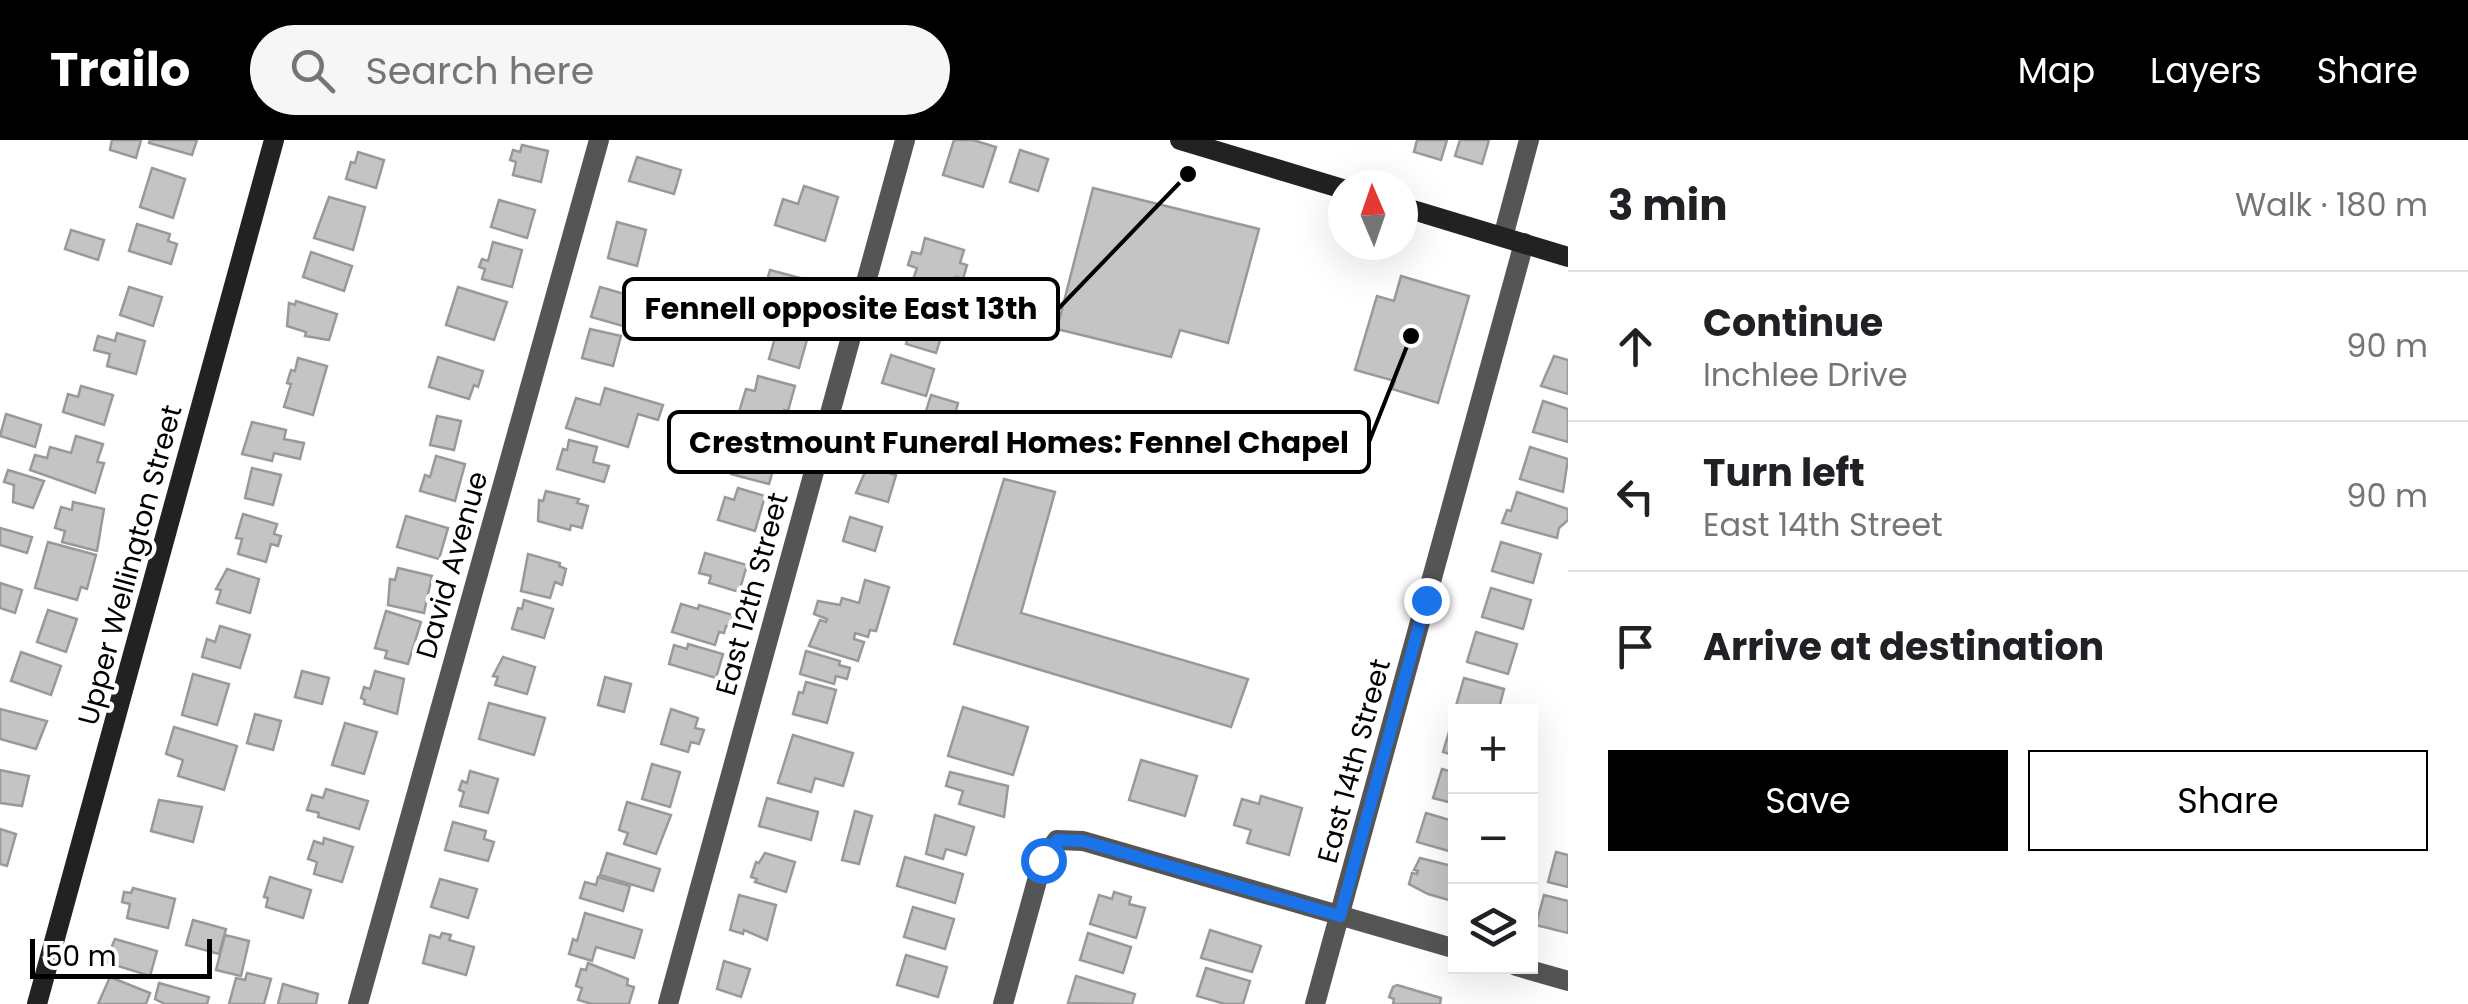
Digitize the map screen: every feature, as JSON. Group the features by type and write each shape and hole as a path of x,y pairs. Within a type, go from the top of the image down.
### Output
{"main road":[{"name":"Upper Wellington Street","path":"37,1004 274,140"},
{"path":"1180,140 1220,145 1328,184"},
{"path":"1418,212 1568,257"}],"street":[{"name":"David Avenue","path":"358,1004 599,140"},
{"name":"East 12th Street","path":"668,1004 905,140"},
{"path":"1503,237 1529,140"},
{"name":"East 14th Street","path":"1315,1004 1524,243"},
{"path":"1003,1004 1043,860 1057,840 1083,841 1448,947"},
{"path":"1538,972 1568,981"}],"building":[{"path":"112,140 141,140 136,158 110,150"},
{"path":"197,140 192,155 149,143"},
{"path":"954,140 973,140 996,147 983,187 943,175"},
{"path":"1417,140 1447,140 1441,160 1414,152"},
{"path":"1460,140 1489,140 1482,164 1455,156"},
{"path":"522,145 548,151 541,182 513,175 513,150 520,152"},
{"path":"1020,150 1048,159 1038,191 1010,182"},
{"path":"358,152 384,160 376,188 346,179"},
{"path":"637,157 681,170 674,194 629,181"},
{"path":"152,168 185,179 173,218 140,207"},
{"path":"804,186 838,197 825,241 775,225 783,199 798,204"},
{"path":"1093,188 1259,229 1228,343 1180,330 1171,357 1057,329"},
{"path":"329,197 365,207 353,250 314,238"},
{"path":"499,200 535,210 527,238 491,227"},
{"path":"617,222 646,230 637,266 608,258"},
{"path":"137,224 170,234 168,241 177,244 171,264 129,251"},
{"path":"71,230 104,240 98,260 65,249"},
{"path":"925,238 964,250 960,263 967,265 963,279 956,277 948,303 909,291 917,268 908,265 912,252 921,254"},
{"path":"493,242 522,250 512,287 482,279 485,269 479,267 482,259 488,261"},
{"path":"311,252 352,266 344,291 303,277"},
{"path":"770,270 800,278 798,286 822,293 815,317 761,301"},
{"path":"1401,276 1469,296 1438,403 1392,389 1395,381 1355,370 1377,296 1394,301"},
{"path":"129,287 162,297 153,326 120,315"},
{"path":"458,287 507,302 494,340 446,325"},
{"path":"600,287 632,296 623,326 591,317"},
{"path":"296,301 337,314 329,340 305,336 306,332 287,326 289,303 295,305"},
{"path":"916,309 947,318 936,353 906,344"},
{"path":"778,327 808,336 799,368 769,359"},
{"path":"590,329 621,336 613,366 582,358"},
{"path":"117,333 145,341 136,374 107,366 110,354 94,350 98,336 115,341"},
{"path":"891,355 934,369 926,396 882,383"},
{"path":"1554,356 1568,360 1568,394 1541,386"},
{"path":"438,357 483,371 469,399 429,387"},
{"path":"298,358 327,366 313,415 284,407 291,384 287,383"},
{"path":"758,376 795,386 779,427 747,419 748,414 739,412 746,389 755,391"},
{"path":"81,386 113,395 104,425 63,412 68,394 78,397"},
{"path":"605,388 663,405 658,420 638,414 628,447 566,428 576,398 600,405"},
{"path":"931,395 958,403 951,429 923,421"},
{"path":"1543,401 1568,409 1568,442 1533,432"},
{"path":"6,414 41,425 35,447 0,436"},
{"path":"437,416 461,421 454,450 430,445"},
{"path":"252,422 286,430 284,439 304,443 300,459 274,453 272,461 242,454"},
{"path":"76,436 103,444 97,462 104,463 95,493 30,470 35,455 47,458 50,447 71,453"},
{"path":"569,440 597,447 593,462 609,466 604,482 557,469"},
{"path":"739,445 777,456 769,484 731,474"},
{"path":"1530,447 1568,459 1563,492 1520,479"},
{"path":"436,456 465,464 455,501 420,491 425,475 430,477"},
{"path":"867,467 896,475 888,502 856,493"},
{"path":"252,468 281,475 273,505 245,498"},
{"path":"8,470 44,481 33,508 13,502 14,485 4,482"},
{"path":"1004,479 1055,492 1021,613 1248,679 1231,727 954,644"},
{"path":"738,488 765,496 755,531 718,520 725,497 734,500"},
{"path":"546,491 579,499 577,503 588,506 582,528 571,525 570,530 538,521 539,500 543,501"},
{"path":"1517,492 1568,509 1568,520 1559,528 1557,538 1502,523"},
{"path":"73,502 104,509 97,551 62,542 65,531 55,528 61,507 72,510"},
{"path":"243,514 277,524 274,534 281,536 278,546 271,544 266,562 238,554 242,539 236,538"},
{"path":"406,516 448,528 439,559 397,547"},
{"path":"850,517 882,527 875,551 843,541"},
{"path":"0,528 32,537 27,553 0,545"},
{"path":"48,542 96,555 87,589 81,587 77,600 35,588"},
{"path":"1501,542 1541,554 1533,583 1492,571"},
{"path":"705,553 747,565 739,592 709,583 711,576 699,573"},
{"path":"528,554 560,563 566,569 562,585 555,582 550,598 521,591"},
{"path":"398,568 432,576 424,613 388,605 390,579 395,580"},
{"path":"227,569 259,579 250,613 217,603 221,590 216,589"},
{"path":"865,580 889,587 876,631 870,630 868,637 855,633 854,639 864,642 858,661 809,646 820,620 827,619 814,614 818,601 840,605 842,598 859,603"},
{"path":"0,583 22,590 15,613 0,608"},
{"path":"1491,588 1531,600 1523,629 1482,617"},
{"path":"524,600 553,609 544,638 512,629"},
{"path":"681,604 733,615 730,627 719,632 715,645 672,632"},
{"path":"48,610 77,619 66,652 37,642"},
{"path":"386,611 421,622 408,664 385,658 387,651 375,648"},
{"path":"220,626 250,635 240,668 202,657 207,639 215,642"},
{"path":"1476,632 1517,644 1508,674 1467,662"},
{"path":"688,644 723,654 716,678 669,664 674,645 687,649"},
{"path":"806,651 840,661 839,665 850,668 847,679 836,676 834,684 800,674"},
{"path":"21,652 61,666 51,695 11,681"},
{"path":"503,657 535,667 527,694 495,685 498,677 493,676"},
{"path":"302,671 329,678 322,704 295,697"},
{"path":"375,671 404,679 397,714 364,704 364,687 370,689"},
{"path":"193,674 229,684 217,725 182,715"},
{"path":"605,677 631,684 624,712 598,705"},
{"path":"1464,678 1504,689 1500,704 1457,704"},
{"path":"806,682 836,690 827,723 793,714"},
{"path":"489,703 545,718 534,755 479,739"},
{"path":"963,707 1028,727 1013,775 948,756"},
{"path":"0,709 47,721 36,749 0,739"},
{"path":"671,709 698,718 695,728 704,730 699,744 691,742 688,752 661,744"},
{"path":"255,714 281,721 273,750 247,743"},
{"path":"345,723 377,732 364,774 332,765"},
{"path":"174,727 237,746 224,790 178,776 183,760 166,754"},
{"path":"793,735 853,753 843,786 815,778 811,792 778,783"},
{"path":"1141,760 1197,776 1185,816 1129,800"},
{"path":"652,764 680,772 670,807 642,799"},
{"path":"1442,769 1448,771 1448,802 1433,798"},
{"path":"0,770 29,776 22,806 0,803"},
{"path":"470,771 498,779 488,813 460,806 464,792 459,790 462,781 467,783"},
{"path":"950,772 1008,786 1004,817 959,804 963,791 946,786"},
{"path":"326,789 368,801 359,829 307,810 312,795 323,798"},
{"path":"1261,796 1302,808 1289,855 1247,843 1251,830 1234,825 1242,799 1259,804"},
{"path":"767,798 818,812 811,840 759,826"},
{"path":"159,800 202,807 193,842 151,831"},
{"path":"627,802 671,815 656,854 624,844 628,833 619,830"},
{"path":"855,811 872,816 859,864 842,860"},
{"path":"1426,813 1448,820 1448,851 1417,842"},
{"path":"935,815 974,827 966,855 946,849 943,859 926,854"},
{"path":"453,822 486,831 484,839 494,842 488,861 445,850"},
{"path":"0,829 16,834 7,866 0,864"},
{"path":"324,838 353,847 342,882 314,874 317,862 308,859 314,841 323,844"},
{"path":"1556,852 1568,855 1568,887 1548,882"},
{"path":"607,853 660,869 653,891 600,875"},
{"path":"765,853 795,862 786,892 755,882 757,879 751,877 756,862"},
{"path":"905,857 963,874 955,903 897,886"},
{"path":"1420,858 1448,865 1448,900 1409,884 1412,873 1417,874 1414,870"},
{"path":"270,877 311,890 303,918 266,907 268,898 264,897"},
{"path":"598,877 630,886 623,911 580,898 585,882 596,885"},
{"path":"440,879 477,889 468,918 431,907"},
{"path":"133,888 175,899 168,928 127,918 130,904 122,902 124,892 131,893"},
{"path":"1114,892 1131,897 1129,904 1145,908 1136,938 1090,924 1099,895 1112,899"},
{"path":"739,895 776,905 767,940 744,930 743,934 730,930"},
{"path":"1544,895 1568,901 1568,933 1538,926"},
{"path":"913,907 954,919 945,949 904,937"},
{"path":"585,913 642,930 634,958 596,947 592,961 569,954"},
{"path":"193,920 226,929 219,954 186,945"},
{"path":"1210,930 1261,946 1252,972 1201,958"},
{"path":"442,933 451,935 449,940 474,947 466,975 423,963 430,935 440,938"},
{"path":"1088,933 1131,947 1123,973 1080,960"},
{"path":"225,935 249,941 241,976 216,970"},
{"path":"115,939 157,951 150,976 105,962"},
{"path":"906,955 947,967 938,997 897,985"},
{"path":"724,961 750,969 741,997 717,989"},
{"path":"588,963 628,979 627,985 634,987 629,1004 578,1000 582,988 576,986 581,969 586,970"},
{"path":"1206,968 1250,981 1243,1004 1225,1004 1197,996"},
{"path":"247,973 271,979 264,1004 229,1004 236,978 245,980"},
{"path":"1076,976 1135,994 1132,1004 1068,1003"},
{"path":"110,977 150,993 146,1004 98,1004"},
{"path":"159,983 209,997 207,1004 165,1004 155,999"},
{"path":"283,984 318,994 316,1004 278,1004"},
{"path":"1397,985 1441,998 1440,1004 1393,1004 1394,999 1389,997"}],"place":[{"name":"Fennell opposite East 13th","path":"1188,174"},
{"name":"Crestmount Funeral Homes: Fennel Chapel","path":"1411,336"}],"route":[{"path":"1043,860 1057,840 1083,841 1340,916 1426,600"}]}
